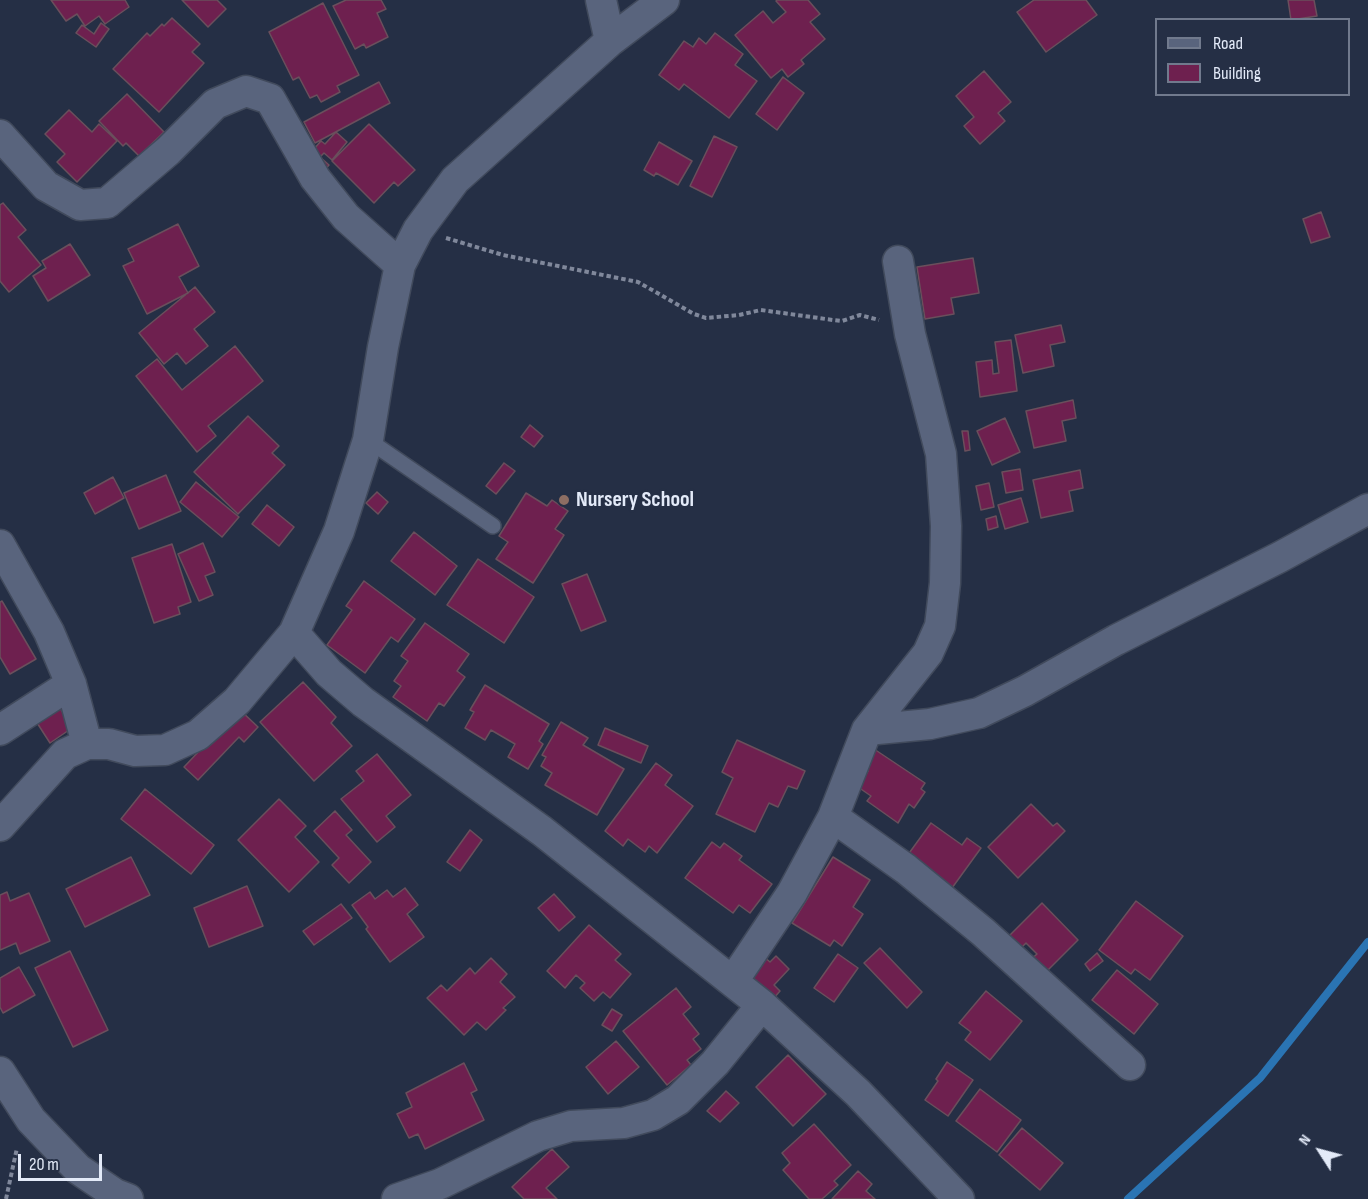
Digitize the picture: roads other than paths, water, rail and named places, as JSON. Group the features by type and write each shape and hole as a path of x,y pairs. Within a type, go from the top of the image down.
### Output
{"street":[{"path":"601,0 610,40"},
{"path":"0,826 65,754 87,744 109,744 135,751 165,750 198,735 237,701 294,633 339,531 368,440 383,347 400,265 418,230 455,180 610,40 664,0"},
{"path":"0,135 46,186 80,205 107,203 168,151 215,104 246,91 270,99 315,178 346,217 400,265"},
{"path":"733,981 792,893 833,817 867,730 928,653 940,626 945,583 946,526 941,454 910,334 898,261"},
{"path":"867,730 930,724 979,713 1025,691 1116,640 1280,557 1368,509"},
{"path":"0,545 49,632 71,684 87,744"},
{"path":"294,633 329,673 363,702 542,831 762,1005 858,1093 960,1199"},
{"path":"0,730 71,684"},
{"path":"833,817 906,869 974,925 1130,1065"},
{"path":"397,1199 440,1184 538,1136 571,1126 624,1123 653,1115 678,1100 707,1070 762,1005"},
{"path":"0,1072 31,1120 78,1168 115,1194 128,1199"}],"lane":[{"path":"368,440 494,526"}],"waterway":[{"path":"1128,1199 1260,1078 1368,942"}],"place":[{"name":"Nursery School","path":"564,500"}]}
